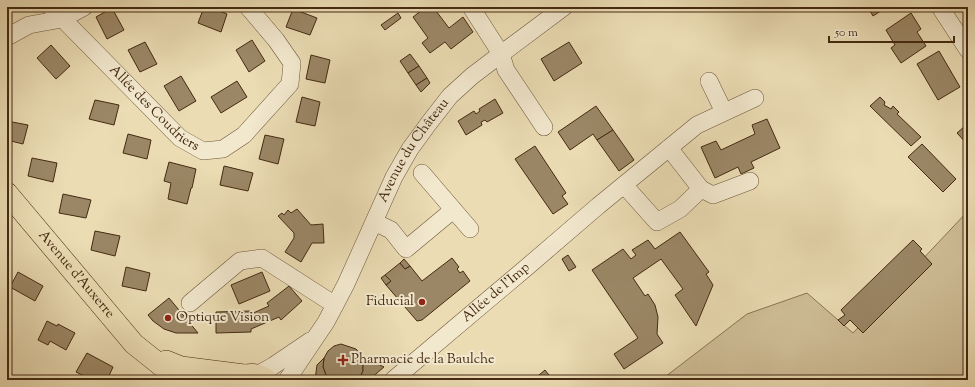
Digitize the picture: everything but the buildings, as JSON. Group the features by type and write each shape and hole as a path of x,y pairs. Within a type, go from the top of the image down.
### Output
{"main road":[{"name":"Avenue d'Auxerre","path":"7,193 134,344 173,375 184,380"},
{"name":"Avenue d'Auxerre","path":"146,354 181,367 251,377"}],"street":[{"path":"7,37 56,13 84,7"},
{"name":"Allée des Coudriers","path":"56,13 180,138 203,151 223,149 244,136 290,84 292,63 276,40 248,7"},
{"path":"471,7 501,54 506,70 544,127"},
{"name":"Avenue du Château","path":"287,380 317,336 335,305 394,177 410,148 428,123 450,96 472,76 564,7"},
{"path":"940,7 968,50"},
{"path":"710,81 724,112"},
{"name":"Allée de l'Imp","path":"393,380 598,206 697,125 755,98"},
{"path":"669,148 701,190 713,195 750,181"},
{"path":"422,173 470,229"},
{"path":"624,185 657,222 680,209 701,190"},
{"path":"374,222 391,230 406,249 453,210"},
{"path":"190,303 240,261 262,258 335,305"},
{"name":"Avenue du Château","path":"251,377 272,366 317,336"}],"shaded area":[{"path":"968,211 968,380 661,380 747,314 807,293 853,333"}],"place":[{"name":"Fiducial","path":"422,302"},
{"name":"Optique Vision","path":"168,318"},
{"name":"Pharmacie de la Baulche","path":"343,360"}]}
